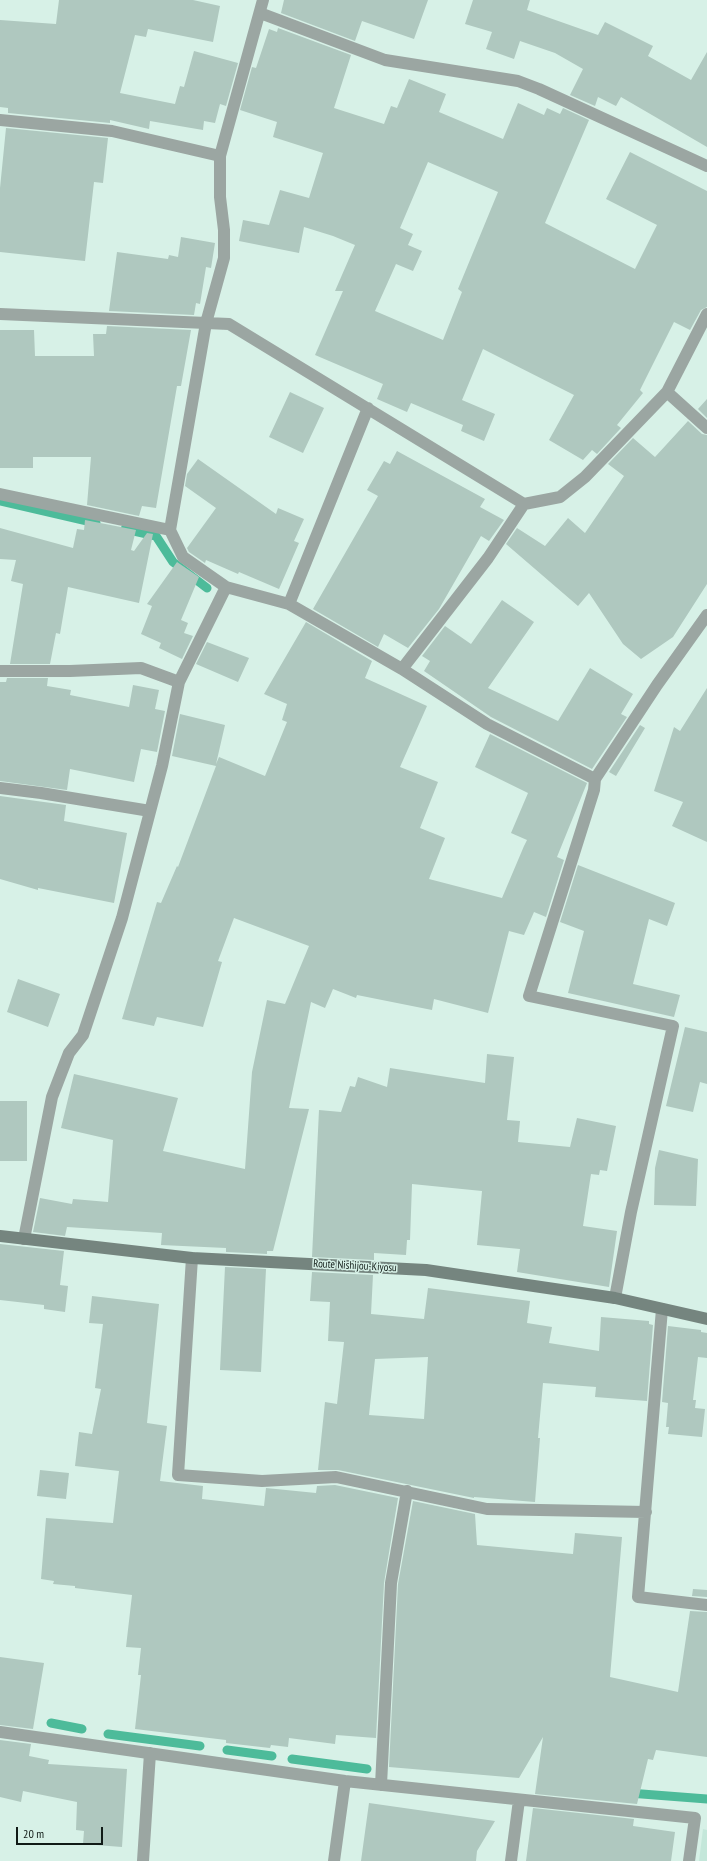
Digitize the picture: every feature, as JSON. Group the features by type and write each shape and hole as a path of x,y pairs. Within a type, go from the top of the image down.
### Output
{"main road":[{"name":"Route Nishijou-Kiyosu","path":"0,1236 192,1258 426,1270 615,1298 707,1319"}],"street":[{"path":"263,0 220,156 220,197 224,230 224,258 206,323 170,530 183,557 226,586 289,604 402,669 487,724 595,779"},
{"path":"260,13 385,60 518,81 707,166"},
{"path":"0,120 112,131 220,156"},
{"path":"0,314 229,324 524,504 560,497 585,477 667,392 707,314"},
{"path":"667,392 707,428"},
{"path":"289,604 368,408"},
{"path":"0,494 170,530"},
{"path":"402,669 488,558 524,504"},
{"path":"24,1239 52,1097 68,1053 83,1035 122,918 150,811 179,682 226,586"},
{"path":"615,1298 631,1212 673,1026 529,996 594,790 595,779 657,685 707,615"},
{"path":"0,671 70,671 141,668 179,682"},
{"path":"0,788 41,793 150,811"},
{"path":"192,1258 178,1475 262,1480 336,1477 487,1508 646,1512"},
{"path":"662,1308 638,1597 707,1606"},
{"path":"381,1785 391,1583 407,1491"},
{"path":"0,1732 345,1781 695,1818 689,1861"},
{"path":"143,1861 150,1753"},
{"path":"334,1861 345,1781"},
{"path":"511,1861 519,1800"}],"shaded area":[{"path":"703,1829 707,1830 707,1861 699,1861"}],"building":[{"path":"59,0 193,0 220,6 213,42 148,29 146,37 135,35 120,93 175,104 180,86 184,87 194,51 238,63 226,106 220,104 215,123 204,121 203,130 150,121 149,129 110,120 110,123 8,113 8,108 0,107 0,20 56,24"},
{"path":"284,0 428,0 414,39 362,21 355,41 281,13"},
{"path":"473,0 530,0 527,10 598,35 605,22 653,46 648,56 691,80 707,52 707,147 621,97 616,106 598,97 595,106 570,95 583,69 555,53 520,41 514,59 486,49 492,32 465,24"},
{"path":"278,28 351,55 334,108 384,124 391,106 397,108 409,79 446,94 439,112 503,139 518,103 544,115 547,108 560,114 563,108 589,120 545,223 635,269 657,225 606,199 630,152 707,191 707,307 701,310 690,330 674,322 640,390 643,393 617,425 621,428 597,454 592,450 583,460 549,440 574,395 483,349 462,400 495,414 484,441 461,431 463,425 411,403 407,412 377,399 383,384 315,355 343,291 335,291 355,245 304,227 299,253 239,241 243,220 269,225 280,190 309,198 323,153 273,137 277,122 240,110 252,67 256,68 269,29 277,32","holes":["428,162 498,192 458,289 462,292 443,340 375,311 396,264 413,271 422,251 408,245 413,234 400,228"]},
{"path":"6,128 108,138 103,183 94,182 85,261 0,252 0,188"},
{"path":"181,237 215,243 211,268 206,267 200,304 196,303 194,315 109,311 117,252 168,259 169,255 178,257"},
{"path":"107,326 191,330 181,386 177,386 156,508 142,506 139,516 87,505 91,457 33,457 33,468 0,468 0,330 34,330 35,356 94,356 93,334 106,334"},
{"path":"290,392 324,408 303,453 269,437"},
{"path":"707,399 707,418 698,409"},
{"path":"688,421 702,434 707,435 707,584 673,637 641,659 623,644 589,593 578,606 506,544 517,528 545,546 568,518 585,533 624,476 608,464 633,438 655,457"},
{"path":"397,451 485,499 480,507 504,520 489,541 481,536 439,609 408,648 384,634 378,647 313,609 378,496 367,490 384,461 390,464"},
{"path":"198,459 276,514 278,508 304,519 294,541 299,543 279,589 206,560 205,563 189,552 187,548 216,508 185,486 187,474"},
{"path":"85,520 136,530 131,550 134,551 147,533 153,534 139,603 68,587 60,634 56,633 50,664 10,664 23,584 11,581 16,560 0,559 0,528 73,548 77,529 84,530"},
{"path":"177,562 199,577 181,620 188,623 184,633 193,636 182,659 159,648 161,643 141,634 152,606 147,604"},
{"path":"502,600 534,622 488,688 558,721 590,668 633,694 621,714 627,717 592,769 491,717 424,671 430,661 422,656 445,626 471,644"},
{"path":"306,622 372,661 365,678 427,706 400,767 438,782 420,828 445,838 429,879 502,898 527,840 511,833 528,793 475,767 490,734 587,783 557,857 564,860 546,917 534,912 524,935 509,931 488,1013 434,999 432,1010 357,995 356,998 333,989 325,1008 311,1002 289,1108 309,1109 273,1251 267,1251 267,1254 226,1252 226,1248 161,1245 162,1233 67,1227 65,1236 33,1232 40,1198 72,1204 73,1199 108,1202 113,1140 61,1128 74,1074 178,1098 163,1151 245,1169 252,1072 267,1000 285,1004 309,946 234,918 218,961 222,962 203,1027 157,1017 154,1026 122,1019 157,902 161,903 177,866 178,867 216,766 172,756 180,714 225,725 216,764 219,757 265,776 287,722 282,720 287,704 264,694"},
{"path":"207,642 249,658 238,682 196,664"},
{"path":"7,678 48,678 47,686 71,690 70,695 129,707 133,685 159,690 155,709 165,711 157,752 141,749 134,782 70,769 67,790 0,781 0,682 6,682"},
{"path":"707,688 707,842 672,826 683,802 654,791 674,727 680,731"},
{"path":"640,725 645,728 616,776 609,772"},
{"path":"0,796 66,805 64,821 127,833 114,903 38,888 38,890 0,879"},
{"path":"578,865 675,903 667,926 649,919 633,984 680,995 674,1017 568,993 584,931 560,922"},
{"path":"18,979 60,994 48,1027 7,1012"},
{"path":"685,1027 707,1032 707,1084 700,1082 693,1112 666,1106"},
{"path":"487,1054 514,1057 507,1120 520,1121 518,1142 570,1147 577,1118 616,1126 607,1171 600,1170 599,1175 591,1174 583,1226 617,1231 609,1287 517,1272 520,1249 477,1245 482,1191 412,1184 410,1240 407,1240 406,1255 374,1253 374,1260 312,1257 319,1110 341,1112 350,1086 355,1087 358,1077 387,1087 390,1068 485,1083"},
{"path":"0,1101 27,1101 27,1161 0,1161"},
{"path":"659,1150 698,1159 696,1206 654,1205 655,1168"},
{"path":"0,1244 64,1251 60,1285 68,1286 65,1312 44,1309 44,1305 0,1300"},
{"path":"225,1267 266,1269 261,1372 220,1370"},
{"path":"312,1272 373,1275 371,1314 424,1319 428,1288 530,1301 527,1323 552,1327 549,1343 599,1351 601,1317 649,1321 649,1324 653,1325 647,1401 595,1397 596,1387 543,1383 538,1438 540,1438 535,1502 474,1498 338,1470 318,1470 325,1402 337,1404 344,1342 328,1341 330,1302 310,1301","holes":["428,1357 424,1419 369,1415 375,1359"]},
{"path":"92,1296 159,1304 147,1423 167,1426 160,1481 203,1486 202,1499 264,1506 266,1488 316,1493 317,1486 335,1485 398,1498 384,1583 376,1738 336,1735 335,1744 289,1738 288,1747 271,1745 270,1748 226,1743 226,1740 135,1729 141,1675 138,1675 141,1648 126,1647 132,1595 75,1588 75,1586 53,1584 54,1581 41,1579 46,1518 113,1523 119,1471 75,1466 79,1432 92,1434 101,1389 95,1388 103,1324 89,1323"},
{"path":"668,1326 701,1330 701,1332 707,1333 707,1358 698,1357 693,1400 696,1400 695,1408 705,1409 702,1437 668,1434 669,1427 666,1427 668,1403 662,1402"},
{"path":"40,1470 69,1473 66,1499 37,1496"},
{"path":"413,1501 475,1514 477,1545 573,1554 575,1533 622,1537 610,1677 678,1692 690,1611 707,1612 707,1757 656,1750 653,1760 648,1759 637,1804 535,1794 543,1737 519,1778 389,1767 398,1584"},
{"path":"693,1589 707,1590 707,1597 692,1596"},
{"path":"0,1657 44,1663 33,1729 0,1725"},
{"path":"0,1740 31,1744 29,1756 49,1760 48,1764 127,1769 122,1847 83,1844 84,1831 76,1830 77,1802 23,1791 21,1802 0,1797"},
{"path":"369,1803 495,1821 477,1851 476,1861 361,1861"},
{"path":"533,1808 634,1819 633,1826 675,1832 671,1861 526,1861"}],"waterway":[{"path":"0,501 96,523"},
{"path":"125,529 156,536 173,562 207,588"},
{"path":"51,1723 82,1729"},
{"path":"108,1734 200,1746"},
{"path":"227,1750 272,1756"},
{"path":"292,1759 367,1769"},
{"path":"629,1793 707,1799"}]}
